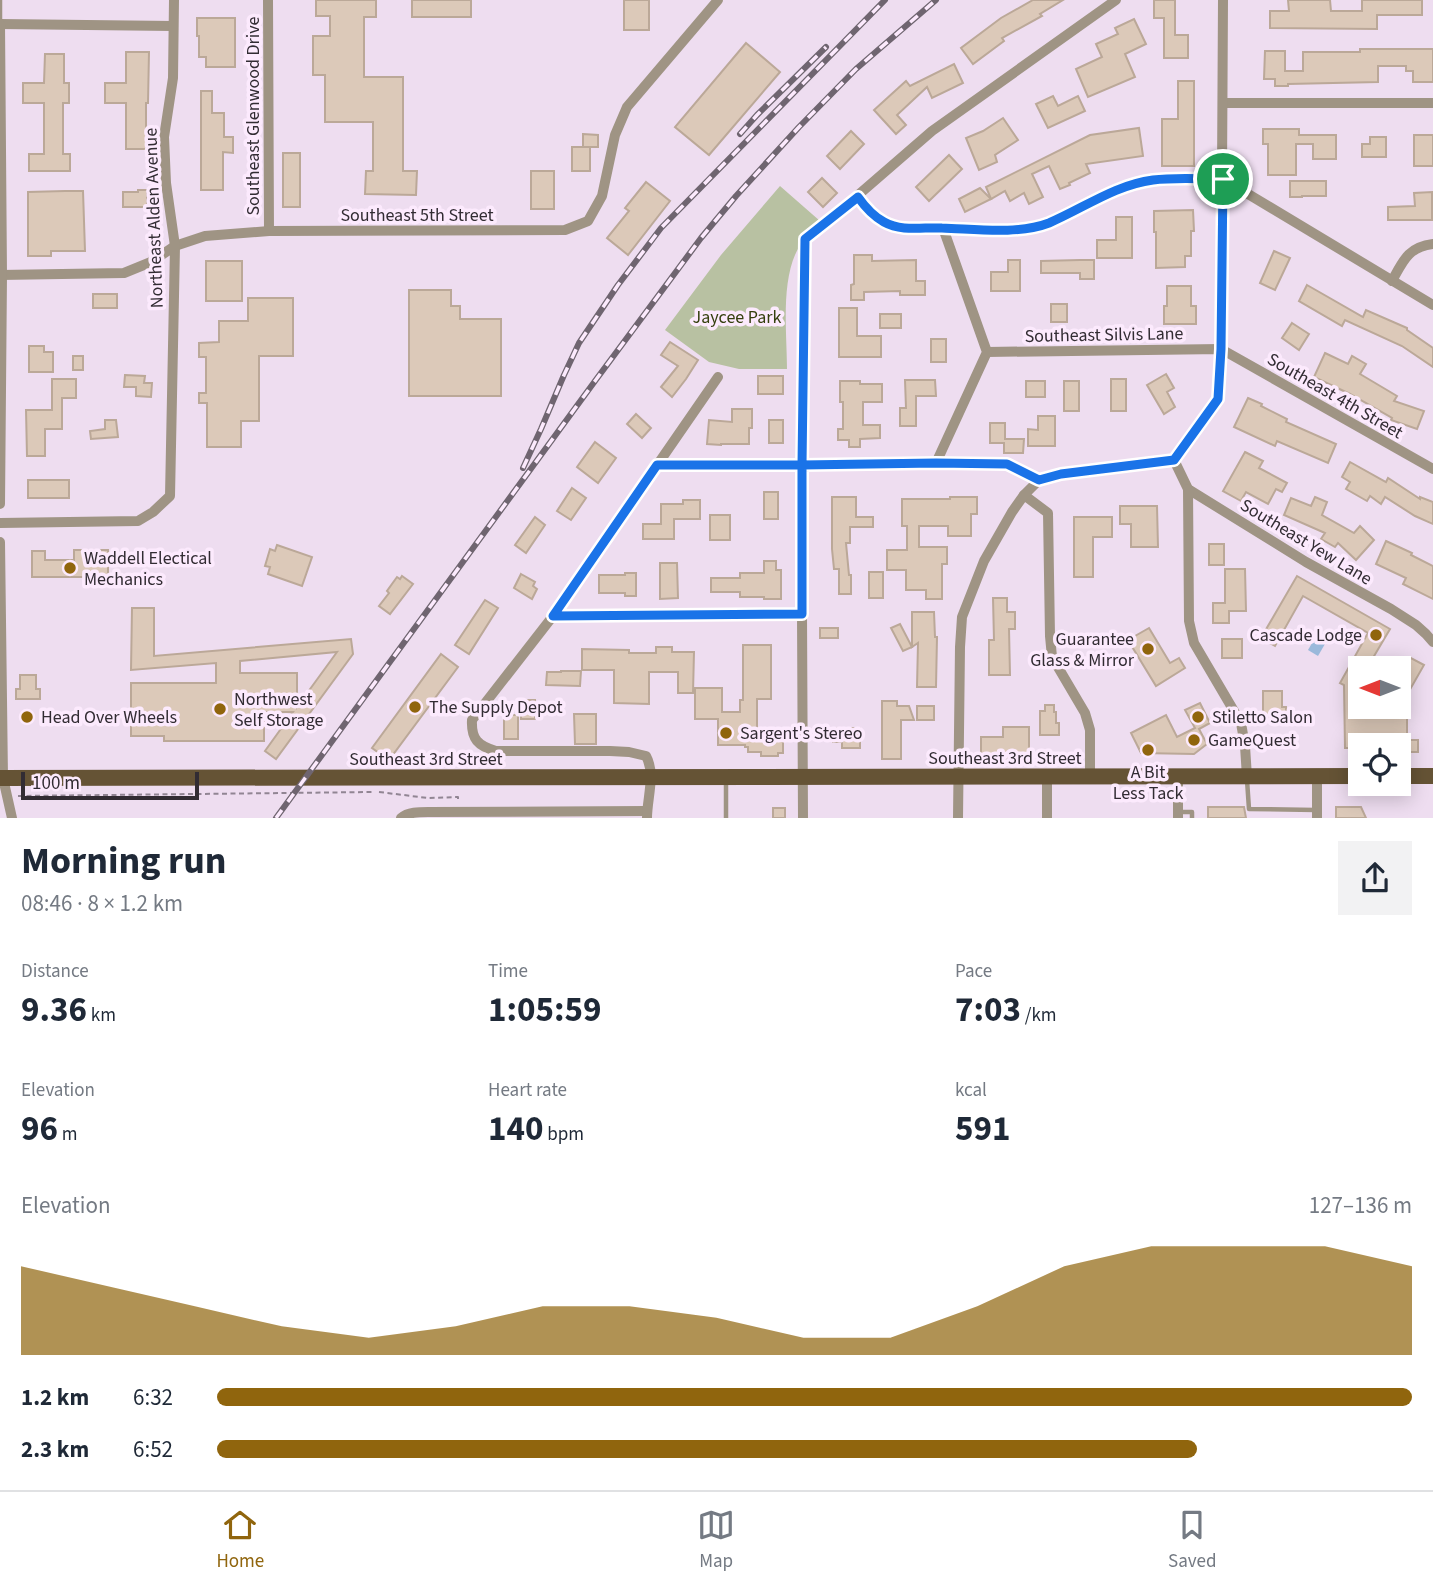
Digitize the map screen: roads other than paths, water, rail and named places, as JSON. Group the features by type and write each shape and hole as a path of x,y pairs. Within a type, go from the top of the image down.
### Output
{"main road":[{"name":"Southeast 3rd Street","path":"1,778 1348,776"},
{"path":"1411,776 1433,776"}],"street":[{"name":"Northeast Alden Avenue","path":"0,523 138,521 153,512 170,496 175,246 166,183 164,136 173,78 174,0"},
{"name":"Southeast Glenwood Drive","path":"268,0 269,231"},
{"name":"Southeast 5th Street","path":"1,275 124,273 151,262 175,246 205,236 269,231 565,230 588,221 602,196 615,135 627,107 718,0"},
{"path":"803,818 802,465 805,239 858,197 932,131 1116,0"},
{"path":"958,818 962,617 984,561 1012,512 1039,480 1061,474 1174,460 1218,399 1221,349 1223,0"},
{"path":"0,504 0,24 173,26"},
{"path":"1223,103 1433,103"},
{"path":"858,197 870,212 886,223 907,229 1015,230 1046,224 1119,188 1154,180 1223,179 1433,305"},
{"path":"936,463 987,352 943,228"},
{"path":"1392,281 1406,257 1421,245 1433,244"},
{"name":"Southeast Silvis Lane","path":"987,352 1221,349"},
{"name":"Southeast 4th Street","path":"1221,349 1433,470"},
{"path":"553,616 718,377"},
{"path":"1174,460 1188,489 1189,621 1194,643 1241,723 1247,777"},
{"path":"657,465 1007,464 1039,480"},
{"name":"Southeast Yew Lane","path":"1188,489 1306,562 1391,609 1416,625 1433,642"},
{"path":"1024,495 1048,513 1052,656 1085,713 1090,730 1090,777"},
{"path":"0,542 1,778 12,818"},
{"path":"553,616 802,614"},
{"name":"Southeast 3rd Street","path":"553,616 472,720 471,728 475,739 482,747 496,751 629,752 646,756 650,764 651,778"},
{"path":"1047,777 1047,818"},
{"path":"1178,777 1178,815"},
{"path":"1317,777 1317,814"},
{"path":"402,817 415,812 498,815 647,814 651,778"}],"lane":[{"path":"0,0 0,24"},
{"path":"1247,777 1249,809 1317,814"},
{"path":"726,778 726,818"},
{"path":"1178,815 1192,812 1192,818"}],"water":[{"path":"1319,631 1329,637 1318,656 1308,650"}],"railway":[{"path":"523,468 579,343 661,228 885,0"},
{"path":"276,818 701,238 799,127 856,69 936,0"},
{"path":"740,134 826,47"}],"place":[{"name":"Waddell Electical Mechanics","path":"70,568"},
{"name":"Cascade Lodge","path":"1376,635"},
{"name":"Guarantee Glass & Mirror","path":"1148,649"},
{"name":"The Supply Depot","path":"415,707"},
{"name":"Northwest Self Storage","path":"220,709"},
{"name":"Head Over Wheels","path":"27,717"},
{"name":"Stiletto Salon","path":"1198,717"},
{"name":"Sargent's Stereo","path":"726,733"},
{"name":"GameQuest","path":"1194,740"},
{"name":"A Bit Less Tack","path":"1148,750"}],"park label":[{"name":"Jaycee Park","path":"737,317"}]}
